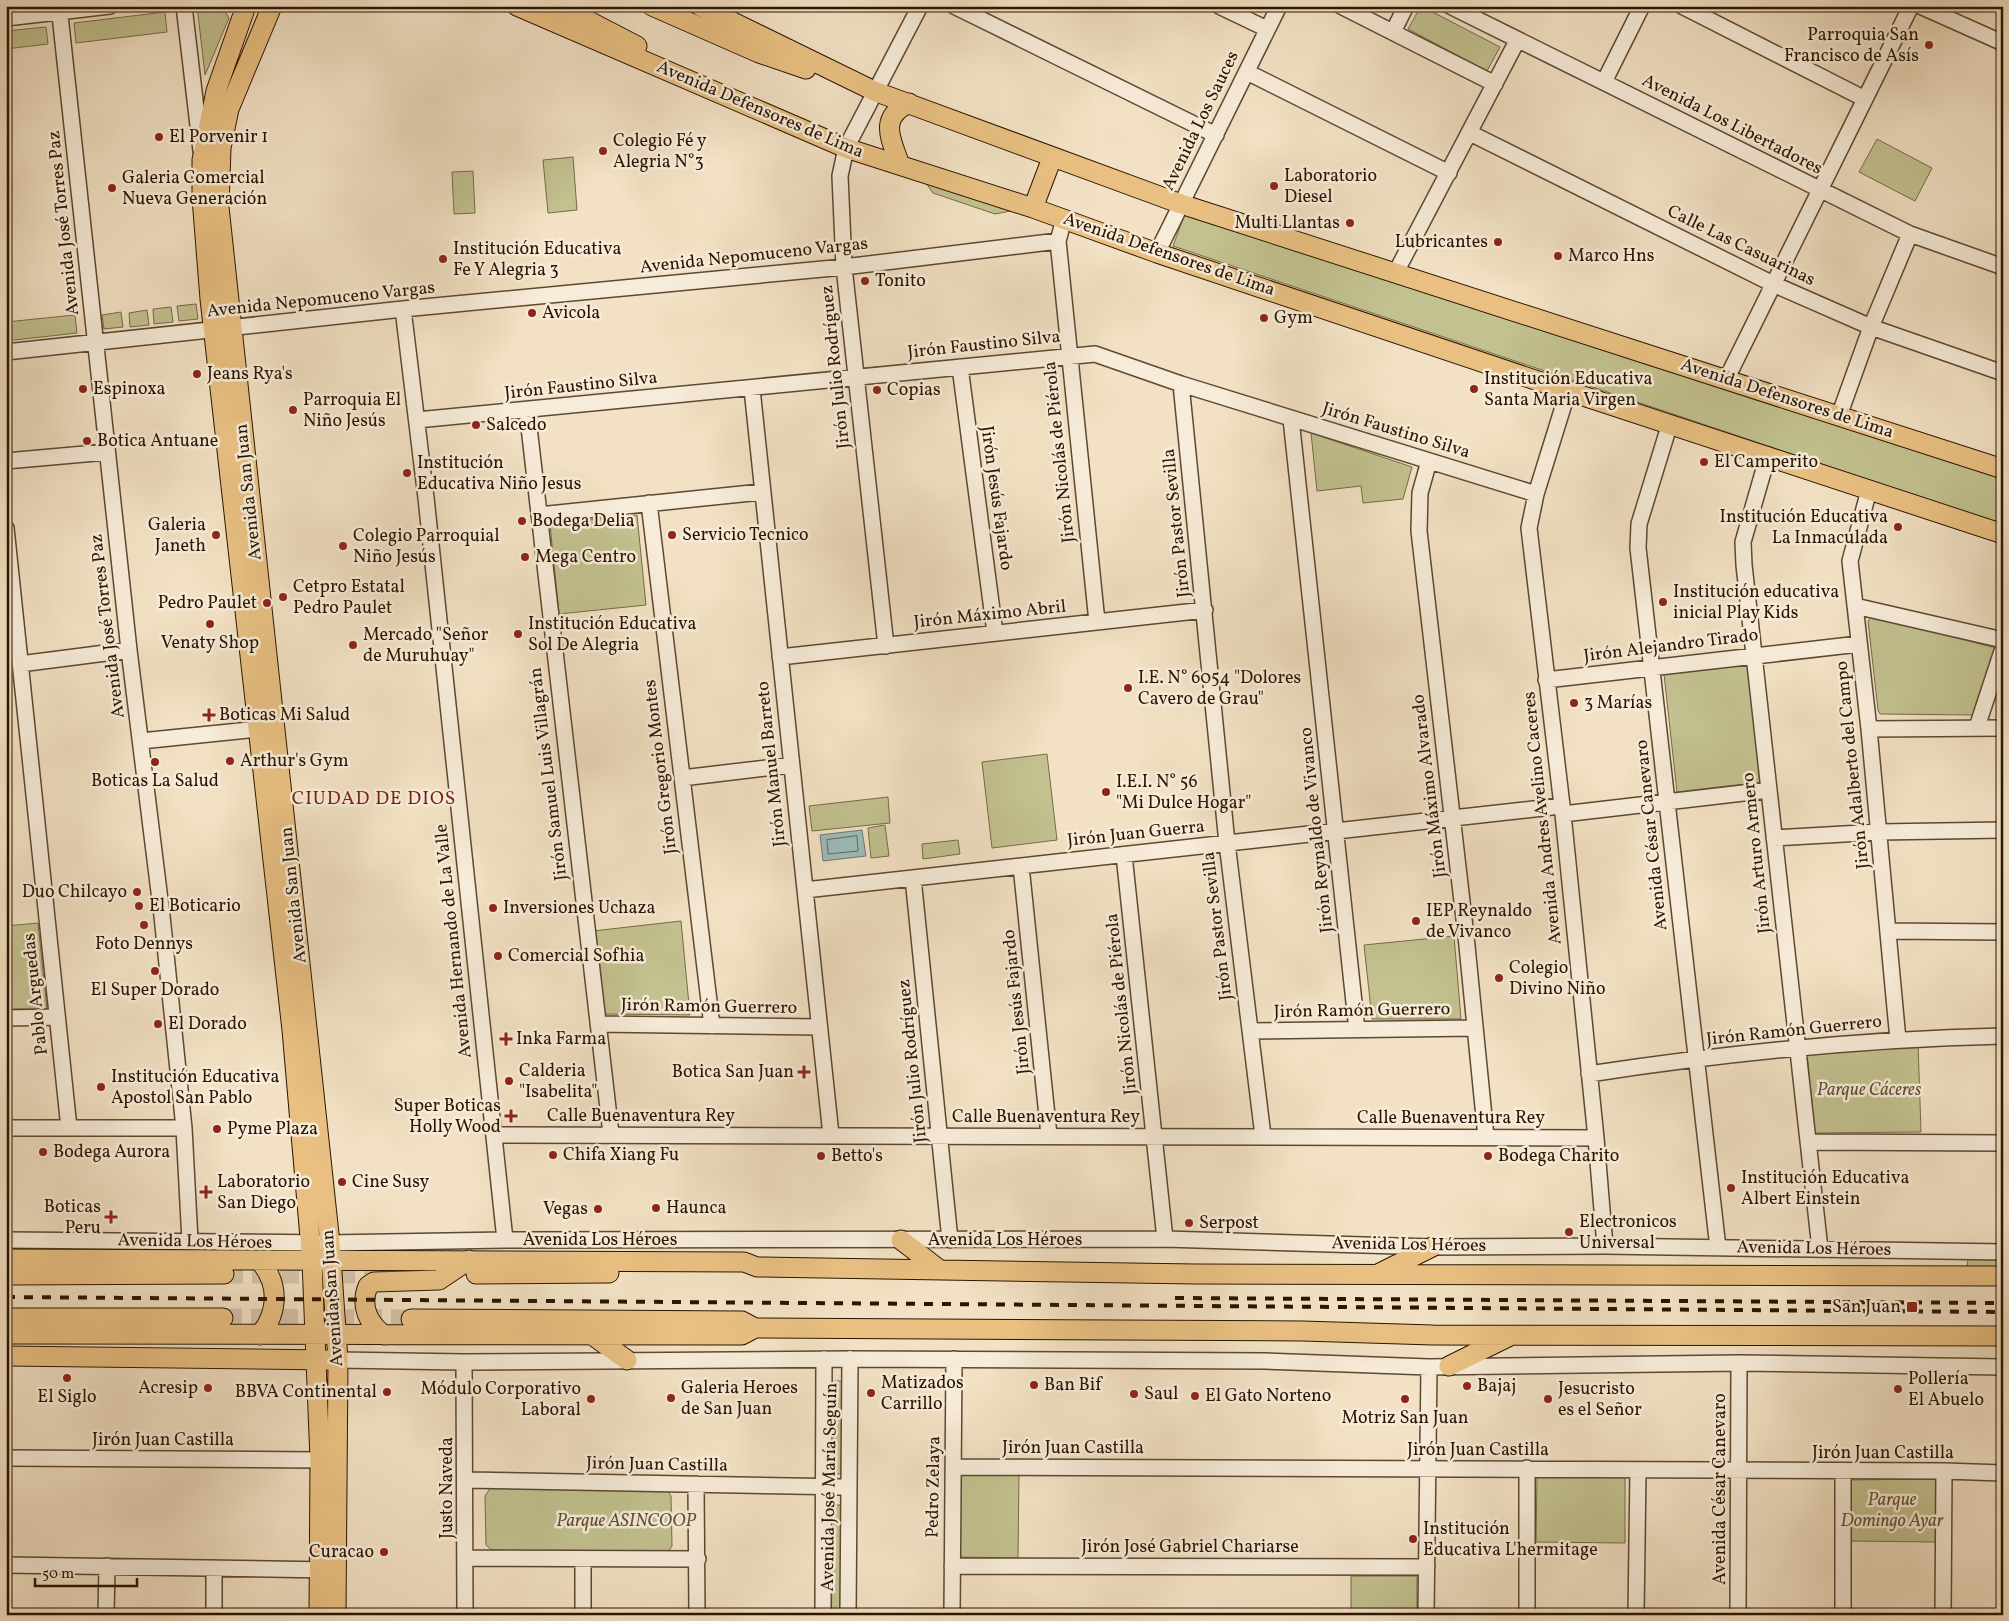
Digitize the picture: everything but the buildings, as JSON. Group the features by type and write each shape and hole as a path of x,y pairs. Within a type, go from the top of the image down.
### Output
{"main road":[{"name":"Avenida San Juan","path":"246,6 216,91 202,160 202,198 222,329 331,1252 338,1360 328,1570 319,1615"},
{"name":"Avenida San Juan","path":"272,6 229,110 221,148 219,207 222,329 258,729 292,1030 311,1252 318,1359 320,1460 328,1570 336,1615"},
{"name":"Avenida Defensores de Lima","path":"517,6 846,148 1033,208 1157,253 2003,534"},
{"path":"560,6 790,124"},
{"path":"652,6 758,53 874,90"},
{"name":"Avenida Defensores de Lima","path":"700,6 874,90 1052,158 1181,204 2003,469"},
{"path":"900,165 892,143 890,117 896,109 909,103"},
{"path":"1033,208 1052,158"},
{"path":"901,1240 940,1270"},
{"path":"1375,1275 1432,1247"},
{"name":"Avenida Los Héroes","path":"6,1259 260,1261 311,1252 331,1252 472,1267 744,1262 757,1267 1375,1275 2003,1276"},
{"path":"260,1261 270,1276 275,1295 270,1320 260,1335"},
{"path":"384,1335 377,1329 364,1306 368,1286 374,1282 439,1280 472,1267"},
{"name":"Avenida Los Héroes","path":"6,1275 224,1274"},
{"path":"6,1318 223,1318"},
{"path":"411,1319 742,1321 755,1328 1283,1331 1511,1336 1617,1334 2003,1336"},
{"path":"6,1334 742,1335 755,1328"},
{"path":"592,1335 627,1360"},
{"path":"1449,1366 1511,1336"},
{"path":"6,1356 338,1360"}],"street":[{"path":"6,18 59,9 110,6"},
{"path":"184,6 202,160"},
{"name":"Jirón Julio Rodríguez","path":"886,646 844,266 840,176 846,148 874,90 920,6"},
{"path":"954,6 1216,135"},
{"path":"1218,6 1266,29"},
{"name":"Avenida Los Sauces","path":"1157,253 1279,6"},
{"path":"1341,6 1495,84"},
{"path":"1393,32 1406,6"},
{"name":"Avenida Los Libertadores","path":"1450,6 1517,41 1604,82 1820,191 1910,234 2003,267"},
{"path":"1604,82 1642,6"},
{"path":"1682,6 1865,99"},
{"path":"1726,380 1911,6"},
{"path":"1920,6 2003,43"},
{"name":"Avenida José Torres Paz","path":"59,9 97,342 129,650 162,916 184,1128 190,1241"},
{"path":"1395,274 1517,41"},
{"path":"1247,72 1450,172"},
{"name":"Calle Las Casuarinas","path":"1470,133 1773,284 1871,327 2003,373"},
{"name":"Jirón Nicolás de Piérola","path":"1064,219 1058,241 1068,356 1097,622"},
{"path":"1839,416 1871,327 1910,234"},
{"name":"Avenida Nepomuceno Vargas","path":"6,352 403,309 844,266 1058,241"},
{"name":"Avenida Hernando de La Valle","path":"403,309 417,420 506,1240"},
{"name":"Jirón Faustino Silva","path":"417,420 752,389 960,366 1095,354 1181,384 1536,494"},
{"name":"Jirón Jesús Fajardo","path":"960,366 995,634"},
{"name":"Jirón Pastor Sevilla","path":"1181,384 1227,843 1263,1136"},
{"name":"Jirón Manuel Barreto","path":"752,389 831,1135"},
{"name":"Avenida Andres Avelino Caceres","path":"1568,391 1536,494 1529,528 1562,810 1596,1138 1605,1246"},
{"name":"Jirón Samuel Luis Villagrán","path":"527,410 611,1134"},
{"name":"Jirón Reynaldo de Vivanco","path":"1291,418 1357,1030"},
{"name":"Avenida César Canevaro","path":"1670,423 1639,524 1638,548 1718,1248"},
{"path":"6,461 107,452"},
{"name":"Jirón Arturo Armero","path":"1768,455 1743,542 1820,1249"},
{"name":"Jirón Máximo Alvarado","path":"1429,461 1420,493 1419,531 1486,1137"},
{"name":"Jirón Adalberto del Campo","path":"1870,490 1850,560 1869,729 1898,1040"},
{"path":"540,514 762,492"},
{"name":"Jirón Gregorio Montes","path":"649,503 712,1026"},
{"name":"Pablo Arguedas","path":"6,528 8,567 69,1128"},
{"path":"1855,606 2003,640"},
{"name":"Jirón Máximo Abril","path":"780,657 1204,610"},
{"name":"Jirón Alejandro Tirado","path":"1546,680 1859,644"},
{"path":"1977,727 2003,648"},
{"path":"20,664 129,650"},
{"path":"1869,729 2003,728"},
{"path":"141,741 258,729"},
{"path":"682,778 791,765"},
{"name":"Jirón Juan Guerra","path":"805,890 1452,818 1667,802 1769,790"},
{"path":"1774,838 1879,832 2003,830"},
{"name":"Jirón Nicolás de Piérola","path":"1124,855 1165,1239"},
{"name":"Jirón Jesús Fajardo","path":"1022,866 1049,1135"},
{"name":"Jirón Julio Rodríguez","path":"912,878 950,1240"},
{"path":"1888,932 2003,932"},
{"path":"6,1018 57,1017"},
{"name":"Jirón Ramón Guerrero","path":"598,1024 819,1027"},
{"name":"Jirón Ramón Guerrero","path":"1250,1031 1475,1028"},
{"name":"Jirón Ramón Guerrero","path":"1589,1074 1696,1059 1798,1048 1898,1040 2003,1036"},
{"path":"6,1128 184,1128"},
{"name":"Calle Buenaventura Rey","path":"495,1135 1049,1135 1596,1138"},
{"path":"1808,1142 2003,1143"},
{"name":"Avenida Los Héroes","path":"331,1252 506,1240 1165,1239 1432,1247 1605,1246 2003,1252"},
{"name":"Avenida Los Héroes","path":"6,1240 190,1241 311,1252"},
{"name":"Avenida José María Seguín","path":"823,1615 824,1359"},
{"name":"Avenida José María Seguín","path":"848,1615 850,1359"},
{"path":"338,1360 464,1362 954,1359 1265,1361 1429,1367 1739,1363 2003,1367"},
{"name":"Pedro Zelaya","path":"952,1615 954,1359"},
{"name":"Justo Naveda","path":"464,1362 465,1615"},
{"name":"Avenida César Canevaro","path":"1738,1615 1739,1363"},
{"path":"1426,1615 1429,1367"},
{"name":"Jirón Juan Castilla","path":"6,1458 320,1460"},
{"name":"Jirón Juan Castilla","path":"953,1467 1527,1468 1738,1472 1944,1471 2003,1473"},
{"path":"1527,1468 1527,1615"},
{"path":"1636,1615 1638,1470"},
{"path":"1843,1471 1843,1615"},
{"path":"1942,1615 1944,1471"},
{"name":"Jirón Juan Castilla","path":"465,1480 849,1487"},
{"path":"696,1484 697,1615"},
{"path":"466,1558 698,1559"},
{"path":"583,1559 583,1615"},
{"path":"6,1565 328,1570"},
{"path":"106,1615 107,1566"},
{"name":"Jirón José Gabriel Chariarse","path":"952,1566 1427,1567"},
{"path":"214,1568 214,1615"}],"green space":[{"path":"197,6 210,6 224,10 229,18 205,75"},
{"path":"1421,6 1500,47 1487,71 1408,29"},
{"path":"165,12 167,32 76,43 74,23"},
{"path":"46,27 48,44 6,49 6,31"},
{"path":"1877,139 1932,168 1915,201 1859,172"},
{"path":"573,157 577,210 548,213 543,160"},
{"path":"473,171 475,213 454,214 452,172"},
{"path":"926,183 1011,211 995,214 933,193"},
{"path":"1185,213 2003,475 2003,525 1173,246"},
{"path":"196,304 198,319 179,321 177,306"},
{"path":"171,307 173,322 154,324 153,309"},
{"path":"147,310 149,325 130,327 129,313"},
{"path":"121,312 123,327 104,329 102,315"},
{"path":"75,315 77,333 6,341 6,322"},
{"path":"1311,433 1412,467 1403,499 1363,503 1361,486 1317,491"},
{"path":"637,515 646,605 559,614 550,524"},
{"path":"1872,616 1996,648 1976,715 1880,714 1868,621"},
{"path":"1748,664 1762,782 1677,792 1664,674"},
{"path":"1047,754 1057,840 992,848 982,762"},
{"path":"888,797 890,823 812,831 809,806"},
{"path":"885,825 889,856 871,858 868,828"},
{"path":"958,840 960,854 923,859 922,844"},
{"path":"681,921 690,1015 603,1014 593,931"},
{"path":"38,923 47,1009 6,1009 6,926"},
{"path":"1454,936 1461,1019 1372,1019 1364,945"},
{"name":"Parque Cáceres","path":"1918,1043 1921,1132 1815,1133 1807,1053"},
{"path":"1968,1257 2003,1258 2003,1269 1967,1268"},
{"path":"835,1381 844,1381 841,1474 832,1474"},
{"path":"958,1471 1019,1472 1018,1558 957,1557"},
{"path":"1537,1475 1625,1477 1625,1543 1536,1542"},
{"name":"Parque Domingo Ayar","path":"1937,1479 1937,1542 1848,1541 1848,1480"},
{"name":"Parque ASINCOOP","path":"491,1487 667,1490 671,1496 672,1546 668,1552 659,1554 492,1550 486,1545 485,1496"},
{"path":"832,1505 842,1505 840,1615 830,1615"},
{"path":"1351,1576 1417,1576 1417,1615 1351,1615"}],"water":[{"path":"862,830 866,856 823,861 820,835"}],"tunnel":[{"path":"224,1274 395,1274"},
{"path":"223,1318 411,1319"}],"railway":[{"path":"6,1297 2003,1312"},
{"path":"1175,1298 2003,1303"}],"place":[{"name":"Parroquia San Francisco de Asís","path":"1929,45"},
{"name":"El Porvenir 1","path":"159,137"},
{"name":"Colegio Fé y Alegria N°3","path":"603,151"},
{"name":"Laboratorio Diesel","path":"1274,186"},
{"name":"Galeria Comercial Nueva Generación","path":"112,188"},
{"name":"Multi Llantas","path":"1350,223"},
{"name":"Lubricantes","path":"1498,242"},
{"name":"Marco Hns","path":"1558,256"},
{"name":"Institución Educativa Fe Y Alegria 3","path":"443,259"},
{"name":"Tonito","path":"865,281"},
{"name":"Avicola","path":"532,313"},
{"name":"Gym","path":"1264,318"},
{"name":"Jeans Rya's","path":"197,374"},
{"name":"Espinoxa","path":"83,389"},
{"name":"Institución Educativa Santa Maria Virgen","path":"1474,389"},
{"name":"Copias","path":"877,390"},
{"name":"Parroquia El Niño Jesús","path":"293,410"},
{"name":"Salcedo","path":"476,425"},
{"name":"Botica Antuane","path":"87,441"},
{"name":"El Camperito","path":"1704,462"},
{"name":"Institución Educativa Niño Jesus","path":"407,473"},
{"name":"Bodega Delia","path":"522,521"},
{"name":"Institución Educativa La Inmaculada","path":"1898,527"},
{"name":"Galeria Janeth","path":"216,535"},
{"name":"Servicio Tecnico","path":"672,535"},
{"name":"Colegio Parroquial Niño Jesús","path":"343,546"},
{"name":"Mega Centro","path":"525,557"},
{"name":"Cetpro Estatal Pedro Paulet","path":"283,597"},
{"name":"Institución educativa inicial Play Kids","path":"1663,602"},
{"name":"Pedro Paulet","path":"267,603"},
{"name":"Venaty Shop","path":"210,624"},
{"name":"Institución Educativa Sol De Alegria","path":"518,634"},
{"name":"Mercado \"Señor de Muruhuay\"","path":"353,645"},
{"name":"I.E. N° 6054 \"Dolores Cavero de Grau\"","path":"1128,688"},
{"name":"3 Marías","path":"1574,703"},
{"name":"Boticas Mi Salud","path":"209,715"},
{"name":"Arthur's Gym","path":"230,761"},
{"name":"Boticas La Salud","path":"155,762"},
{"name":"I.E.I. N° 56 \"Mi Dulce Hogar\"","path":"1106,792"},
{"name":"Duo Chilcayo","path":"137,892"},
{"name":"El Boticario","path":"139,906"},
{"name":"Inversiones Uchaza","path":"493,908"},
{"name":"IEP Reynaldo de Vivanco","path":"1416,921"},
{"name":"Foto Dennys","path":"144,925"},
{"name":"Comercial Sofhia","path":"498,956"},
{"name":"El Super Dorado","path":"155,971"},
{"name":"Colegio Divino Niño","path":"1499,978"},
{"name":"El Dorado","path":"158,1024"},
{"name":"Inka Farma","path":"506,1039"},
{"name":"Botica San Juan","path":"804,1072"},
{"name":"Calderia \"Isabelita\"","path":"509,1081"},
{"name":"Institución Educativa Apostol San Pablo","path":"101,1087"},
{"name":"Super Boticas Holly Wood","path":"511,1116"},
{"name":"Pyme Plaza","path":"217,1129"},
{"name":"Bodega Aurora","path":"43,1152"},
{"name":"Chifa Xiang Fu","path":"553,1155"},
{"name":"Betto's","path":"821,1156"},
{"name":"Bodega Charito","path":"1488,1156"},
{"name":"Cine Susy","path":"342,1182"},
{"name":"Institución Educativa Albert Einstein","path":"1731,1188"},
{"name":"Laboratorio San Diego","path":"206,1192"},
{"name":"Haunca","path":"656,1208"},
{"name":"Vegas","path":"598,1209"},
{"name":"Boticas Peru","path":"111,1217"},
{"name":"Serpost","path":"1189,1223"},
{"name":"Electronicos Universal","path":"1569,1232"},
{"name":"San Juan","path":"1912,1307"},
{"name":"El Siglo","path":"67,1378"},
{"name":"Ban Bif","path":"1034,1385"},
{"name":"Bajaj","path":"1467,1386"},
{"name":"Acresip","path":"208,1388"},
{"name":"Pollería El Abuelo","path":"1898,1389"},
{"name":"BBVA Continental","path":"387,1392"},
{"name":"Matizados Carrillo","path":"871,1393"},
{"name":"Saul","path":"1134,1394"},
{"name":"El Gato Norteno","path":"1195,1396"},
{"name":"Galeria Heroes de San Juan","path":"671,1398"},
{"name":"Módulo Corporativo Laboral","path":"591,1399"},
{"name":"Motriz San Juan","path":"1405,1399"},
{"name":"Jesucristo es el Señor","path":"1548,1399"},
{"name":"Institución Educativa L'hermitage","path":"1413,1539"},
{"name":"Curacao","path":"384,1552"}],"district":[{"name":"CIUDAD DE DIOS","path":"374,799"}]}
